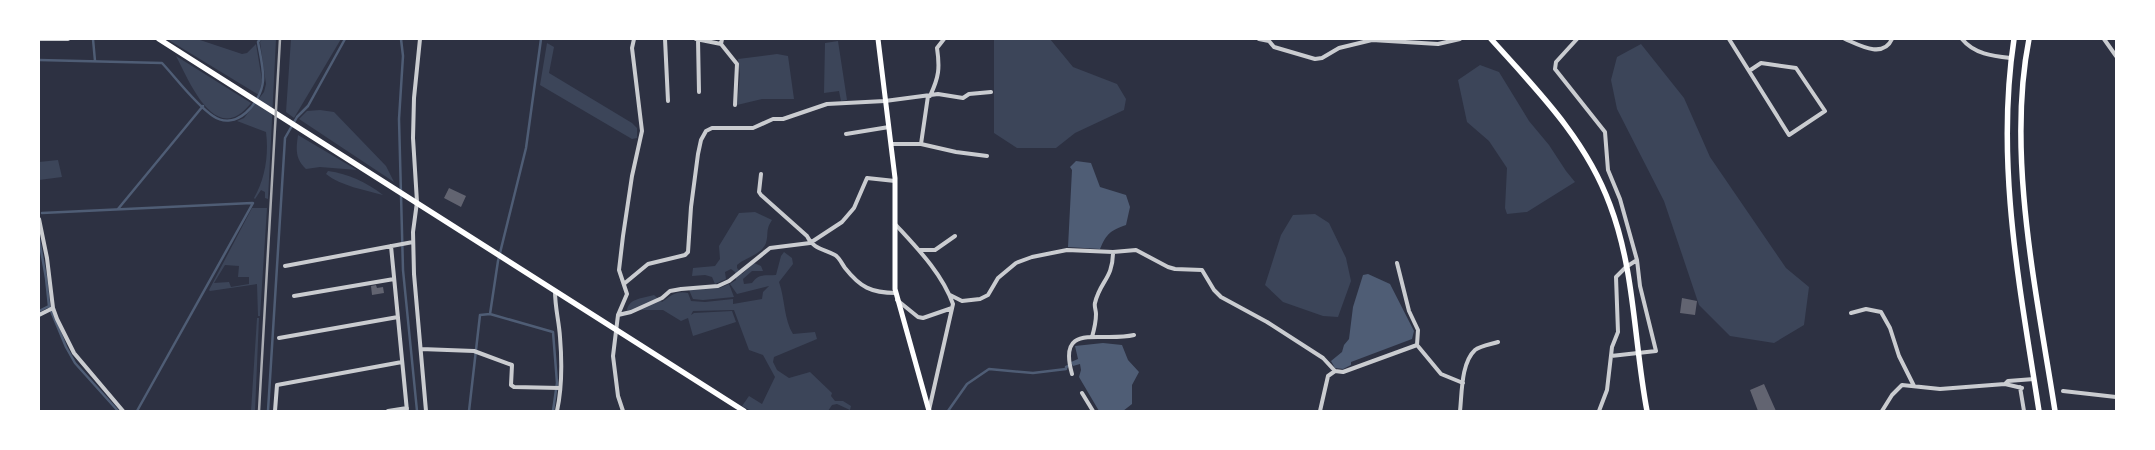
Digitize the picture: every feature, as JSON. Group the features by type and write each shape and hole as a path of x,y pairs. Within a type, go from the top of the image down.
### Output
{"main road":[{"path":"159,39 744,411"},
{"path":"878,39 895,181 894,276 896,293 929,410"},
{"path":"1491,39 1571,130 1586,154 1610,205 1626,267 1647,411"},
{"path":"2014,39 2008,97 2008,178 2013,235 2039,411"},
{"path":"2029,39 2022,128 2023,171 2032,264 2055,411"}],"street":[{"path":"39,39 68,39"},
{"path":"420,39 414,98 413,138 417,202 412,242 426,411"},
{"path":"623,411 618,396 613,356 618,316 627,294 625,283 619,270 632,176 642,132 632,48 634,39"},
{"path":"665,39 668,101"},
{"path":"699,92 697,39 720,44 737,64 735,105"},
{"path":"720,44 722,39"},
{"path":"921,144 929,96 940,68 937,48 944,39"},
{"path":"1259,39 1269,40 1274,47 1315,58 1322,58 1339,48 1372,40 1438,44 1460,39"},
{"path":"1577,39 1556,62 1555,69 1605,132 1608,170 1620,199 1637,260 1640,286 1656,351 1611,356"},
{"path":"1729,39 1749,71 1789,135 1825,111 1796,68 1761,63 1749,71"},
{"path":"1844,39 1874,50 1882,49 1892,39"},
{"path":"1962,39 1967,45 1981,53 2011,58"},
{"path":"2104,39 2116,56"},
{"path":"625,283 648,264 685,255 688,252 691,207 698,154 701,140 706,131 712,128 752,128 773,119 783,119 827,104 885,101 938,94 963,98 969,94 991,92"},
{"path":"846,134 888,127"},
{"path":"891,144 921,144 956,152 987,156"},
{"path":"761,174 759,192 761,196 806,236 810,243 822,251 836,255 855,281 873,291 896,293"},
{"path":"618,316 662,298 670,291 681,288 718,286 729,281 770,248 810,243 842,222 854,208 867,178 895,181"},
{"path":"39,219 47,258 51,309 74,353 123,411"},
{"path":"895,224 933,268 950,295 953,304 929,410"},
{"path":"918,250 935,250 956,236"},
{"path":"285,266 412,242"},
{"path":"388,411 407,410 391,246"},
{"path":"950,295 962,301 980,299 988,295 998,278 1005,271 1032,257 1067,250 1113,252 1136,250 1168,267 1202,270 1214,290 1220,296 1267,322 1323,358 1335,371 1343,372 1417,345"},
{"path":"1092,337 1096,312 1094,305 1102,285 1110,276 1113,252"},
{"path":"1599,411 1607,390 1612,347 1618,332 1616,277 1637,260"},
{"path":"1397,263 1409,311 1418,330 1417,345 1441,374 1463,383"},
{"path":"294,296 394,279"},
{"path":"556,291 555,312 560,336 560,388 557,411"},
{"path":"897,300 918,317 923,318 952,308"},
{"path":"39,315 51,309"},
{"path":"1851,313 1866,309 1881,312 1914,386"},
{"path":"279,338 398,317"},
{"path":"1072,374 1067,356 1070,344 1076,339 1092,337 1120,338 1134,335"},
{"path":"1460,411 1467,364 1476,350 1498,342"},
{"path":"421,349 476,351 512,365 510,380 511,385 514,387 560,388"},
{"path":"275,411 277,385 402,362"},
{"path":"1320,411 1328,376 1335,371"},
{"path":"2005,384 2008,381 2034,379"},
{"path":"1882,411 1892,395 1902,385 1940,389 2005,384 2021,387 2024,411"},
{"path":"2063,391 2116,397"},
{"path":"1082,393 1093,411"}],"shaded area":[{"path":"167,39 197,39 242,54 247,53 256,44 262,80 259,95"},
{"path":"262,39 276,39 268,199 265,198 265,192 261,190 255,199 265,166 266,132 237,121 244,118 264,92 266,84 260,42"},
{"path":"291,39 341,39 294,118 286,112"},
{"path":"994,39 1050,39 1073,67 1117,84 1126,99 1124,110 1075,133 1056,148 1017,148 994,133"},
{"path":"838,41 847,100 841,101 839,91 824,93 825,43"},
{"path":"547,43 554,47 549,73 632,123 637,128 637,138 632,139 540,85"},
{"path":"1641,44 1684,98 1710,157 1786,268 1809,287 1804,325 1774,343 1730,336 1699,305 1664,201 1617,109 1611,80 1617,57"},
{"path":"777,54 788,56 794,99 762,99 737,105 740,74 738,59"},
{"path":"176,56 251,103 238,115 226,118 216,115 197,95"},
{"path":"1480,65 1499,72 1529,121 1549,145 1575,182 1527,212 1507,214 1505,208 1507,168 1489,141 1467,122 1458,80"},
{"path":"307,111 334,112 386,166 394,182 299,119"},
{"path":"298,135 357,170 320,167 306,169 297,154"},
{"path":"58,160 62,177 39,180 39,162"},
{"path":"1076,161 1091,163 1100,187 1126,195 1130,207 1126,225 1110,233 1100,249 1068,247 1072,170 1070,167"},
{"path":"328,171 357,179 383,195 339,182 326,174"},
{"path":"252,208 267,208 260,316 258,316 257,284 209,290","holes":["225,265 239,266 238,277 249,277 249,284 231,287 229,282 214,283"]},
{"path":"755,212 772,220 764,247 737,265 742,274 754,263 761,266 763,271 752,271 743,279 744,284 752,283 760,276 776,275 781,256 784,252 792,258 793,264 779,282 788,322 793,334 815,332 817,339 774,357 773,362 777,370 789,378 810,372 832,393 831,396 835,401 843,401 851,406 850,410 837,404 832,405 828,411 751,411 742,406 749,396 762,404 775,377 763,355 749,350 734,310 693,311 691,315 694,313 732,311 736,322 693,336 688,318 681,321 663,310 627,310 631,303 638,299 654,295 662,302 680,292 688,293 691,301 705,302 733,299 733,304 762,299 763,292 769,286 737,294 730,284 736,280 735,272 731,269 725,272 726,279 715,284 712,277 705,275 692,276 693,268 715,266 720,259 719,246 739,213"},
{"path":"1315,214 1329,223 1346,258 1351,281 1338,317 1323,316 1283,302 1265,285 1281,235 1293,215"},
{"path":"1368,274 1390,284 1414,331 1412,339 1351,362 1351,365 1343,369 1335,368 1331,361 1342,352 1344,345 1349,339 1353,307 1363,275"},
{"path":"729,284 734,297 693,299 689,290 720,288"},
{"path":"257,318 259,318 255,411 251,411"},
{"path":"1103,343 1122,345 1128,360 1139,372 1132,385 1132,404 1123,411 1099,411 1079,377 1080,364 1073,366 1071,362 1078,359 1075,346"}],"building":[{"path":"449,188 466,196 461,207 444,198"},
{"path":"376,285 377,288 383,287 384,293 372,295 371,286"},
{"path":"1682,298 1697,301 1695,315 1680,313"},
{"path":"1764,384 1776,411 1758,411 1750,390"}],"waterway":[{"path":"93,39 95,61"},
{"path":"39,60 162,63 206,111 222,120 230,120 246,113 258,98 263,81 258,42 260,39"},
{"path":"268,411 285,138 297,117 308,106 345,39"},
{"path":"401,39 403,56 399,119 403,270 417,411"},
{"path":"469,411 480,315 490,314 498,261 526,148 541,39"},
{"path":"118,209 203,106"},
{"path":"42,213 252,203"},
{"path":"137,411 253,203"},
{"path":"39,239 49,306 66,347 75,363 118,411"},
{"path":"39,311 49,306"},
{"path":"490,314 553,332 557,383 553,411"},
{"path":"948,411 967,384 989,369 1033,373 1066,369 1066,367 1071,365"}],"railway":[{"path":"259,411 280,39"}]}
